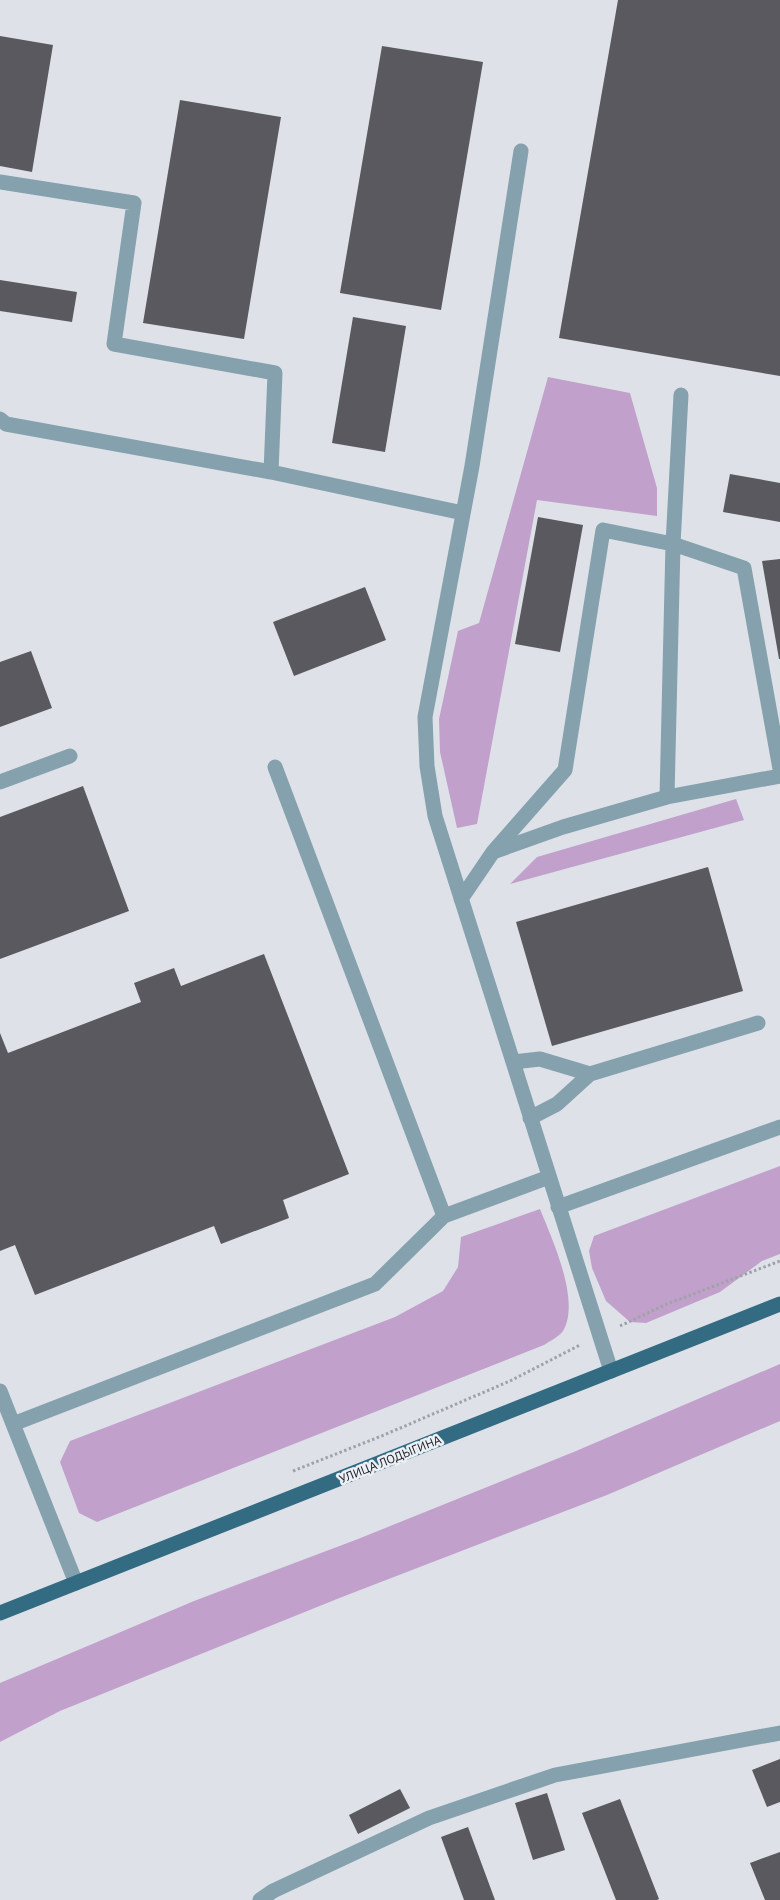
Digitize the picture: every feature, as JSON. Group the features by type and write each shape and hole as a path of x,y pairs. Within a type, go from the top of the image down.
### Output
{"main road":[{"name":"УЛИЦА ЛОДЫГИНА","path":"0,1613 780,1304"}],"lane":[{"path":"521,151 463,513 425,717 427,766 435,816 611,1371"},
{"path":"0,182 134,203 114,344 275,373 271,472"},
{"path":"667,797 673,544 681,396"},
{"path":"0,419 6,424 271,472 463,513"},
{"path":"461,899 493,852 565,770 603,530 673,544 744,568 780,769"},
{"path":"0,782 70,756"},
{"path":"275,768 444,1216"},
{"path":"493,852 563,827 667,797 780,776"},
{"path":"530,1118 557,1104 590,1074 758,1023"},
{"path":"513,1062 540,1059 590,1074"},
{"path":"558,1207 780,1127"},
{"path":"13,1424 375,1284 444,1216 549,1177"},
{"path":"0,1391 76,1583"},
{"path":"260,1900 273,1891 429,1818 555,1774 780,1732"}],"path":[{"path":"285,1474 510,1380 600,1335 668,1304 780,1260"}],"shaded area":[{"path":"548,377 630,393 657,488 657,516 537,500 477,824 457,828 440,752 439,719 458,631 479,623"},
{"path":"736,799 744,820 510,884 537,857"},
{"path":"780,1166 780,1254 762,1261 720,1292 646,1323 630,1322 606,1301 592,1268 589,1251 594,1236"},
{"path":"540,1209 563,1270 567,1287 568,1318 560,1335 544,1345 97,1522 79,1513 60,1462 70,1441 395,1317 443,1291 458,1267 461,1237"},
{"path":"780,1364 780,1421 607,1495 342,1597 60,1711 0,1742 0,1683 194,1601 358,1539 576,1451"}],"building":[{"path":"618,0 780,0 780,376 559,338"},
{"path":"0,36 53,45 32,172 0,166"},
{"path":"382,46 483,62 441,310 340,293"},
{"path":"180,100 281,117 244,339 143,323"},
{"path":"0,280 77,292 72,322 0,311"},
{"path":"353,317 406,326 385,452 332,443"},
{"path":"730,474 780,483 780,522 723,512"},
{"path":"538,517 583,525 560,652 515,644"},
{"path":"780,559 780,659 779,659 762,561"},
{"path":"365,587 386,640 294,676 273,622"},
{"path":"31,651 52,708 0,727 0,662"},
{"path":"83,786 129,911 0,959 0,817"},
{"path":"708,867 743,991 552,1046 516,922"},
{"path":"264,954 349,1174 283,1200 289,1218 221,1244 214,1226 35,1295 15,1245 0,1251 0,1033 8,1053 141,1002 134,983 174,968 181,986"},
{"path":"780,1759 780,1802 767,1807 752,1770"},
{"path":"400,1789 410,1808 358,1834 349,1815"},
{"path":"547,1793 565,1850 533,1860 515,1803"},
{"path":"620,1799 659,1899 657,1900 616,1900 582,1813"},
{"path":"468,1827 495,1900 464,1900 441,1837"},
{"path":"780,1852 780,1900 765,1900 750,1863"}]}
